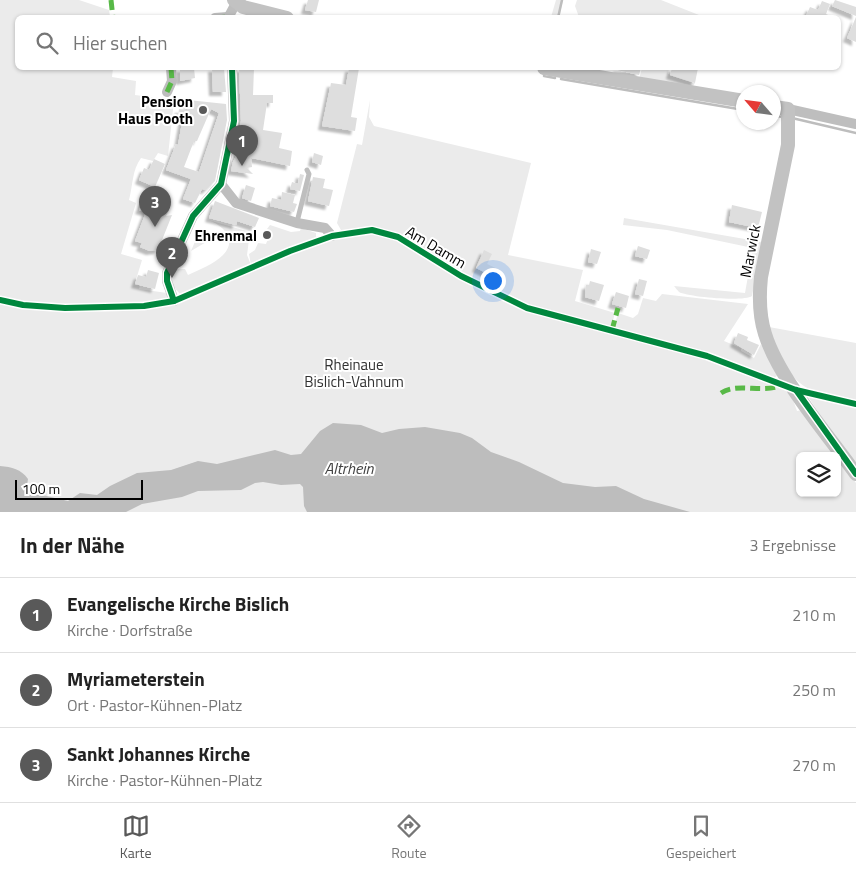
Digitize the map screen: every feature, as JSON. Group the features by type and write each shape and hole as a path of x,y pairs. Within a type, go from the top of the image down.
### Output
{"main road":[{"path":"235,2 243,7 275,15"},
{"path":"556,70 736,100"},
{"path":"781,108 788,109"},
{"name":"Marwick","path":"788,109 788,145 759,295 762,324 780,369 856,474"}],"street":[{"path":"229,15 235,2"},
{"path":"167,92 172,81 171,70"},
{"path":"174,301 167,281 167,273 195,214 221,184 234,120 232,70"},
{"path":"788,109 855,122"},
{"path":"221,184 236,203 297,223 325,228 332,236"}],"lane":[{"path":"297,223 309,174 307,170"},
{"name":"Am Damm","path":"0,300 23,305 65,308 144,306 174,301 290,251 332,236 372,230 398,237 461,276 527,308 707,356 796,390"}],"green space":[{"name":"Rheinaue Bislich-Vahnum","path":"0,0 79,0 109,10 110,15 15,15 15,70 113,70 112,77 136,81 135,95 174,100 168,156 158,153 153,161 141,158 134,173 129,200 136,203 121,254 142,260 135,283 140,285 139,289 181,295 172,283 172,276 176,269 185,269 188,275 211,264 223,255 229,244 227,234 219,225 208,220 250,232 247,255 251,265 249,254 255,250 258,243 266,244 269,236 264,233 270,225 291,232 300,231 301,228 316,233 316,237 346,230 341,230 337,223 357,144 362,145 370,100 369,117 374,126 531,163 508,255 583,270 575,301 615,313 611,328 614,328 618,313 633,318 638,314 643,298 656,301 662,294 748,304 724,341 741,348 741,351 754,358 761,344 778,375 773,379 792,397 797,411 803,410 834,452 796,452 796,497 841,497 841,462 856,483 856,512 0,512","holes":["620,330 715,355 772,378"]},
{"path":"556,0 563,0 559,15 552,15"},
{"path":"577,0 661,0 699,15 578,15 575,6"},
{"path":"641,70 669,70 668,74 695,83 692,88 639,79"},
{"path":"624,218 762,242 752,296 738,299 704,297 684,294 679,292 674,286 745,293 753,248 667,230 623,225"},
{"path":"199,232 202,232 201,238 208,241 191,251"},
{"path":"769,327 856,343 856,400 847,399 856,401 856,469 803,389 817,392 807,388 792,375 780,356"}],"water":[{"name":"Altrhein","path":"333,423 361,425 382,433 399,429 425,427 460,433 472,438 491,452 519,462 563,483 595,487 616,486 644,499 690,512 307,512 304,506 303,487 300,484 281,485 263,482 255,483 241,490 198,491 182,497 142,504 126,512 0,512 0,466 16,469 28,479 26,492 28,495 42,495 68,501 80,493 97,495 110,486 137,473 171,470 198,461 217,464 275,450 291,455 301,454 320,431"}],"building":[{"path":"308,0 319,0 316,12 305,10"},
{"path":"835,0 856,7 856,16 832,6"},
{"path":"822,1 830,4 826,14 828,15 806,15 810,7 818,10"},
{"path":"856,17 856,42 847,38"},
{"path":"180,70 194,70 195,78 180,81"},
{"path":"212,70 224,70 226,92 213,92"},
{"path":"239,70 254,70 253,95 273,95 273,103 267,103 263,130 282,133 279,148 292,151 290,166 251,158 252,167 247,168 253,174 231,171 240,148 236,147 241,121"},
{"path":"349,70 359,70 351,117 357,118 355,131 322,126 331,83 346,85"},
{"path":"617,70 640,70 639,75"},
{"path":"671,70 698,70 695,83 670,75"},
{"path":"188,100 226,104 227,120 215,181 206,190 202,189 195,203 183,199 191,179 166,170 176,144 178,145 183,117 178,116 179,109 187,110","holes":["211,109 219,113 199,172 184,167 194,141 197,141"]},
{"path":"314,153 323,156 321,165 312,162"},
{"path":"154,159 165,164 155,187 139,180 144,168 149,170"},
{"path":"300,174 304,175 300,191 290,189 292,182 298,184"},
{"path":"313,177 325,179 323,188 333,190 329,206 308,201"},
{"path":"246,185 255,188 251,201 242,198"},
{"path":"282,192 295,195 293,203 297,204 294,212 270,206 272,198 281,200"},
{"path":"160,196 169,210 166,216 172,215 158,250 150,251 140,247 142,243 135,241 146,212 139,210 143,201 160,207"},
{"path":"215,201 259,218 255,227 237,221 236,225 209,218"},
{"path":"732,205 762,212 758,228 729,222"},
{"path":"638,246 650,250 647,259 635,256"},
{"path":"591,249 601,252 597,264 588,262"},
{"path":"484,250 492,254 487,264 500,270 496,278 476,268"},
{"path":"148,270 159,273 155,289 135,284 138,275 146,277"},
{"path":"639,279 647,281 643,296 635,294"},
{"path":"590,281 604,285 599,301 585,297 586,285 589,285"},
{"path":"616,292 629,296 626,308 612,304"},
{"path":"738,333 748,337 747,340 759,345 754,355 734,343"}],"waterway":[{"path":"559,15 562,0"},
{"path":"545,73 544,76 555,78"},
{"path":"561,79 736,109"},
{"path":"792,118 856,133"}],"marked path":[{"path":"111,0 113,15"},
{"path":"167,92 172,81 171,70"},
{"path":"612,330 618,308"},
{"path":"721,393 735,388 766,388 782,385"}],"cycle path":[{"path":"174,301 167,281 167,273 193,216 221,184 234,121 232,70"},
{"path":"0,300 23,305 65,308 144,306 174,301 290,251 332,236 372,230 398,237 461,276 527,308 707,356 796,390 856,404"},
{"path":"796,390 856,474"}],"place":[{"name":"Pension Haus Pooth","path":"203,110"},
{"name":"Evangelische Kirche Bislich","path":"242,166"},
{"name":"Sankt Johannes Kirche","path":"155,227"},
{"name":"Ehrenmal","path":"267,235"},
{"name":"Myriameterstein","path":"172,278"}]}
